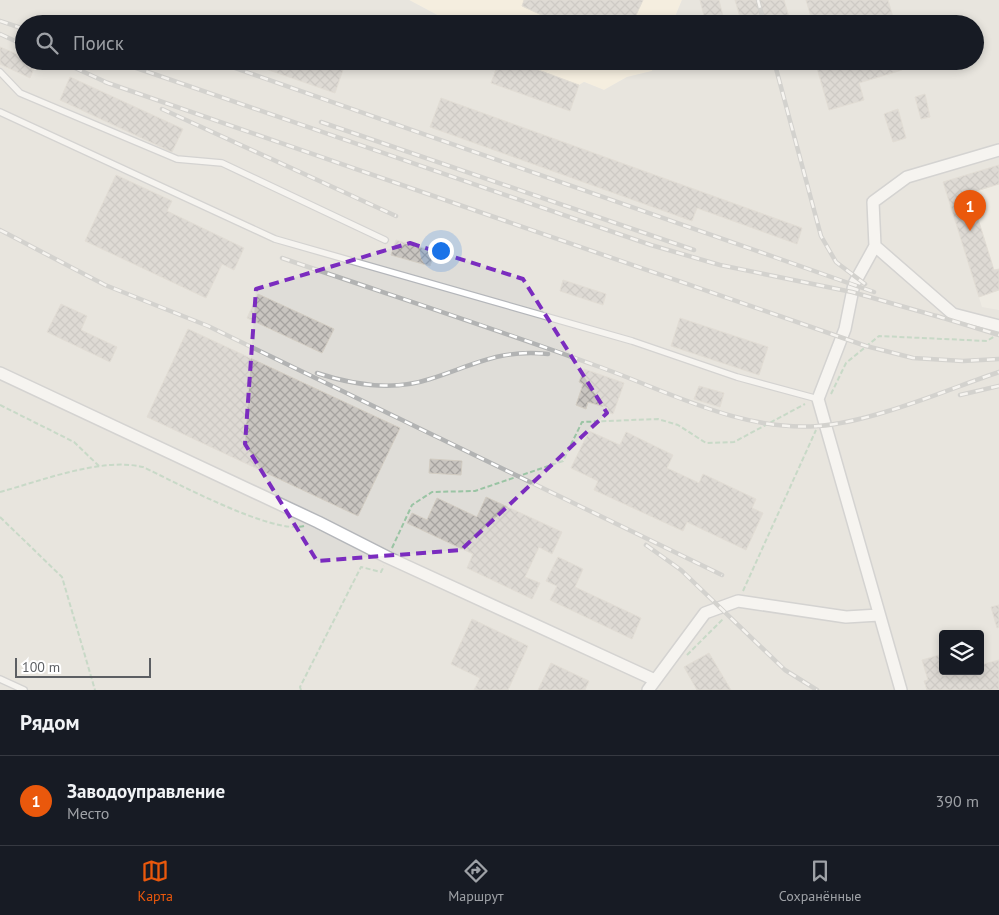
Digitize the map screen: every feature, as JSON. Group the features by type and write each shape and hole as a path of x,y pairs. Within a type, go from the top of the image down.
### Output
{"street":[{"path":"901,690 822,416 823,400 846,329 854,284 875,246 873,202 907,177 999,150"},
{"path":"875,246 953,314 999,326"},
{"path":"0,372 318,522 387,557 655,680"},
{"path":"648,690 705,613 738,601 750,601 846,617 879,615"}],"lane":[{"path":"0,72 20,93 176,159 222,163 385,240"},
{"path":"0,112 275,239 632,341 736,377 823,400"},
{"path":"0,679 24,690"}],"path":[{"path":"301,690 361,567 381,572 412,504 432,492 475,491 563,461 582,422 658,419 678,425 706,443 734,442 796,406 823,400 832,393 846,363 879,336 987,341 999,334"},
{"path":"823,400 832,393"},
{"path":"0,405 74,442 98,466"},
{"path":"738,601 822,416"},
{"path":"0,492 114,463 142,467 257,519 283,527 299,528 318,522"},
{"path":"0,517 62,577 95,690"},
{"path":"686,657 727,614"}],"highlighted area":[{"path":"410,243 523,279 607,413 461,550 317,561 245,444 256,289"}],"shaded area":[{"path":"0,0 409,0 437,15 15,15 15,70 538,70 579,85 584,82 604,90 627,77 652,70 984,70 984,15 676,15 682,0 999,0 999,165 943,183 982,307 999,310 999,690 0,690"},
{"path":"409,0 682,0 676,15 437,15"},
{"path":"538,70 652,70 627,77 604,90 584,82 579,85"}],"building":[{"path":"524,0 643,0 636,15 542,15 522,6"},
{"path":"700,0 719,0 723,15 704,15"},
{"path":"735,0 784,0 788,15 739,15"},
{"path":"806,0 888,0 892,15 810,15"},
{"path":"0,47 15,53 15,70 33,70 30,78 0,64"},
{"path":"269,70 343,70 335,93"},
{"path":"496,70 538,70 579,85 570,111 491,83"},
{"path":"818,70 902,70 859,83 864,100 829,110"},
{"path":"70,77 183,129 172,152 60,100"},
{"path":"925,94 930,117 921,119 915,97"},
{"path":"441,98 802,228 797,244 697,208 692,221 430,127"},
{"path":"898,109 906,138 893,142 884,114"},
{"path":"999,165 999,184 970,193 994,270 999,269 999,290 979,297 943,182"},
{"path":"116,175 172,201 167,211 244,248 234,270 222,264 206,298 85,241"},
{"path":"396,240 435,252 430,266 391,255"},
{"path":"563,280 606,294 603,305 560,291"},
{"path":"258,294 334,329 322,353 247,318"},
{"path":"61,304 87,316 81,330 117,347 110,362 47,332"},
{"path":"680,318 768,347 759,375 671,346"},
{"path":"188,329 400,428 358,516 147,417"},
{"path":"584,369 624,383 613,414 607,412 608,408 588,402 586,409 576,405 583,384 579,382"},
{"path":"699,386 724,393 720,407 694,399"},
{"path":"589,431 620,445 626,432 673,455 667,468 699,483 703,474 756,499 752,508 763,513 746,550 687,522 683,531 594,490 598,481 571,468"},
{"path":"430,459 462,461 461,475 429,473"},
{"path":"486,497 562,532 552,554 539,547 525,577 540,583 532,599 467,568 473,554 407,523 412,513 427,520 437,498 477,517"},
{"path":"558,557 583,569 575,587 641,618 632,639 550,600 557,586 546,581"},
{"path":"999,605 999,627 997,628 991,607"},
{"path":"472,619 528,646 508,690 474,690 480,678 451,664"},
{"path":"709,653 731,690 697,690 684,667"},
{"path":"939,655 939,675 943,676 984,675 984,664 999,660 999,690 927,690 924,681 928,680 922,660"},
{"path":"551,663 589,681 585,690 538,690"}],"railway":[{"path":"758,0 762,15"},
{"path":"0,21 15,26"},
{"path":"0,34 15,41"},
{"path":"80,70 110,84"},
{"path":"142,70 651,245 720,265 852,292 943,318"},
{"path":"241,70 874,292"},
{"path":"776,70 821,236 836,262 865,284"},
{"path":"105,82 866,346 913,358 963,361 999,359"},
{"path":"162,109 396,216"},
{"path":"321,122 694,250"},
{"path":"0,230 105,285 208,326 722,575"},
{"path":"282,258 558,352 705,408 761,423 789,426 818,426 839,423 885,412 999,372"},
{"path":"937,316 999,335"},
{"path":"317,373 345,381 373,385 402,385 430,379 501,356 531,353 548,354"},
{"path":"960,395 999,386"},
{"path":"646,545 681,570 785,670 817,690"}],"place":[{"name":"Заводоуправление","path":"970,231"}]}
